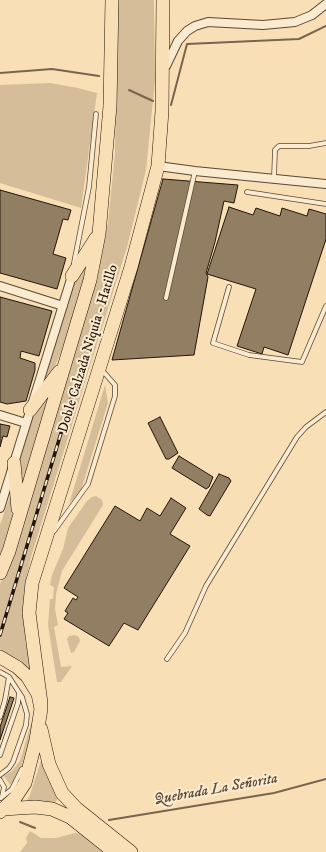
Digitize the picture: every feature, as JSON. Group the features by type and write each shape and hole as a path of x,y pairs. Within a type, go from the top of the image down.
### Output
{"highway":[{"name":"Doble Calzada Niquia - Hatillo","path":"0,573 19,517 90,280 99,234 110,96 112,0"},
{"name":"Doble Calzada Niquia - Hatillo","path":"41,704 29,605 32,583 131,267 158,166 162,111 161,80 163,0"},
{"path":"72,276 99,234"},
{"path":"30,410 64,366"},
{"path":"14,463 19,517"},
{"path":"0,656 17,666 27,676 34,685 41,704 40,722 25,783 15,798 1,804"},
{"path":"40,722 49,764 62,792 76,808 131,852"},
{"path":"1,804 52,809 70,817 114,852"}],"street":[{"path":"161,80 169,57 178,41 186,31 195,26 208,22 263,25 295,22 312,15 326,4"},
{"path":"158,166 326,184"},
{"path":"0,508 72,276"},
{"path":"0,286 63,306"},
{"path":"0,415 26,423"}],"lane":[{"path":"72,276 89,188 96,114"},
{"path":"274,178 275,150 279,146 309,146 326,143"},
{"path":"166,298 195,171"},
{"path":"247,192 326,204"},
{"path":"229,288 213,344 249,355 302,362 326,306"},
{"path":"42,550 88,484 115,396 115,385 99,367"},
{"path":"167,659 185,633 206,586 297,437 306,427 326,412"},
{"path":"0,672 9,677 26,708 26,725 13,762 9,768 0,775"},
{"path":"0,717 9,677"},
{"path":"0,755 18,703 19,693"},
{"path":"25,760 36,740"},
{"path":"1,804 14,786 23,766"},
{"path":"0,780 4,791 1,804"}],"shaded area":[{"path":"117,0 154,0 155,80 146,170 127,247 31,557 25,584 24,612 25,640 32,671 20,660 0,649 0,584 7,569 95,283 108,223 115,153"},
{"path":"50,83 97,93 81,208 0,183 0,85"},
{"path":"91,252 67,338 52,373 41,388 74,283"},
{"path":"105,385 108,403 81,490 69,504"},
{"path":"51,390 23,483 18,464 34,410"},
{"path":"14,484 16,503 0,557 0,525"},
{"path":"96,496 102,500 103,505 62,571 56,594 55,609 58,625 54,627 61,667 72,666 61,682 57,682 48,625 50,599 53,599 54,587 50,585 52,575 63,549 68,528 87,501"},
{"path":"75,635 79,637 80,641 74,652 71,653 67,639 69,636"},
{"path":"4,664 25,681 39,708 18,777 10,785 4,776 12,771 20,761 35,710 32,696 24,684"},
{"path":"44,751 60,796 54,804 26,802 30,795"},
{"path":"30,831 41,838 56,838 75,833 84,834 106,852 20,852 27,843 26,838"}],"building":[{"path":"163,179 238,185 234,203 224,201 215,242 206,273 208,277 194,355 112,360"},
{"path":"0,190 71,210 68,220 63,219 53,254 66,258 57,289 0,273"},
{"path":"229,207 253,215 256,208 280,216 282,208 307,216 309,209 326,214 326,239 288,355 264,347 262,354 237,346 256,289 207,274"},
{"path":"0,297 52,311 39,356 21,351 20,358 35,363 35,370 26,401 7,404 0,402"},
{"path":"160,417 178,453 169,459 166,459 148,423"},
{"path":"0,424 10,426 7,437 3,436 0,447"},
{"path":"179,456 213,477 209,487 206,489 172,468"},
{"path":"219,474 229,478 231,481 210,516 199,509"},
{"path":"171,498 186,508 170,534 190,546 138,630 124,623 109,646 64,619 68,613 65,611 73,598 76,600 78,597 64,588 115,506 140,521 147,508 160,516"},
{"path":"10,697 14,698 0,740 0,727"}],"waterway":[{"path":"171,105 187,44 299,39 326,26"},
{"path":"0,73 52,69 99,76"},
{"path":"129,90 153,101"},
{"name":"Quebrada La Señorita","path":"109,820 274,793 326,779"},
{"name":"Quebrada La Señorita","path":"20,822 35,828"}],"railway":[{"path":"0,635 81,367"}]}
